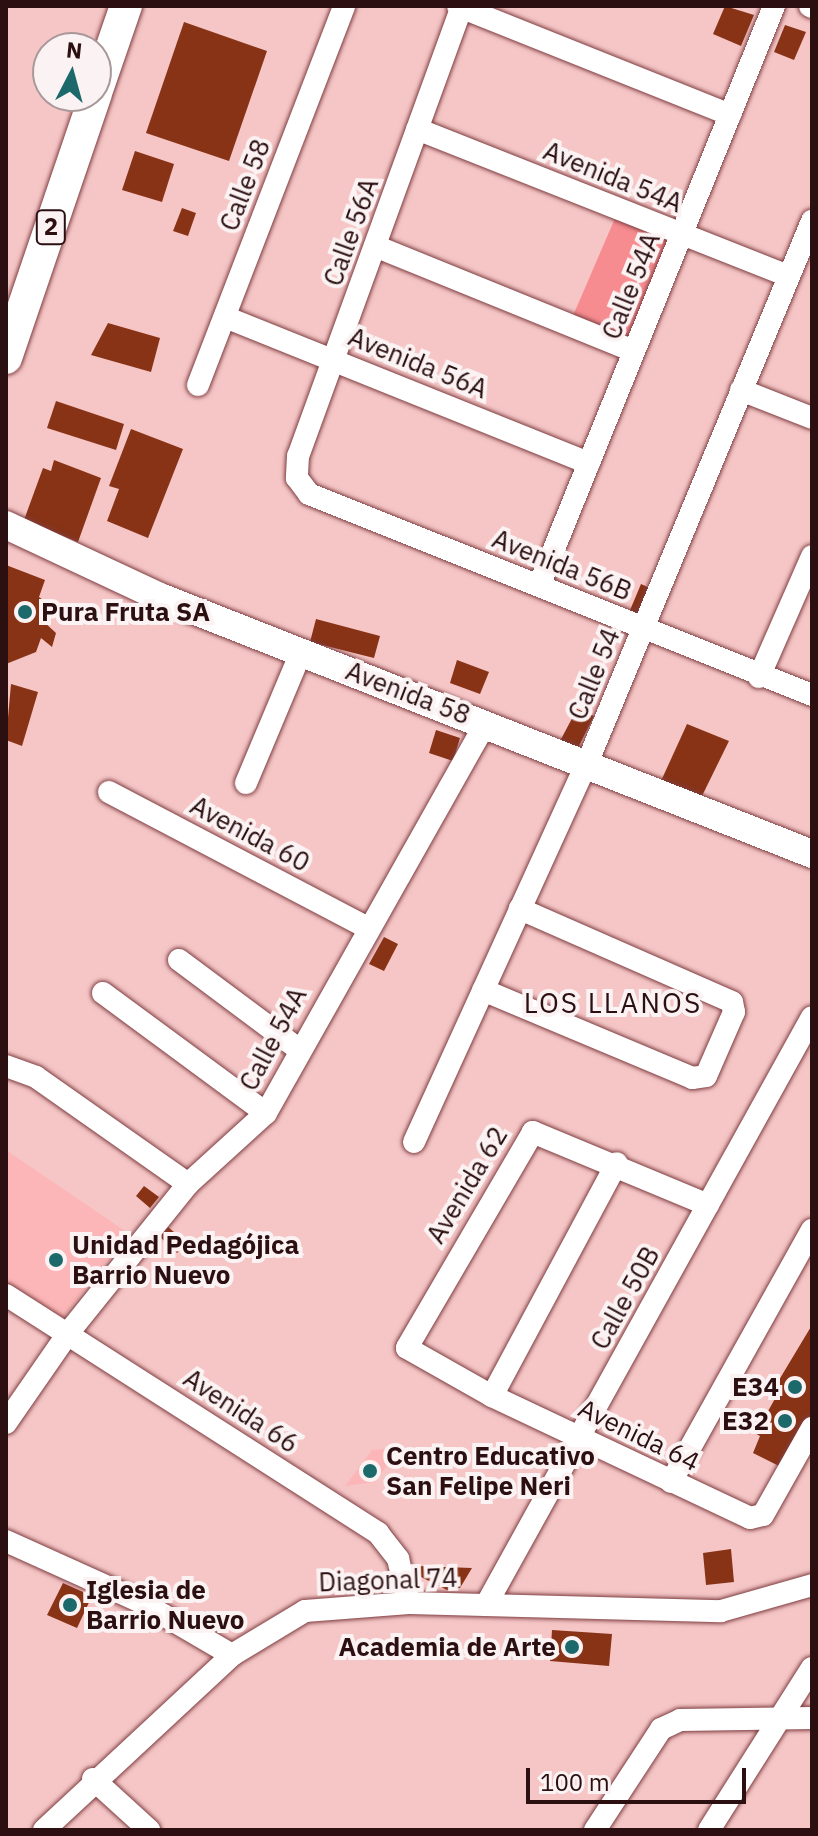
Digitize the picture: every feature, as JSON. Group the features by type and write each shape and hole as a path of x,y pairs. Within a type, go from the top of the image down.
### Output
{"highway":[{"name":"2","path":"112,47 126,6"},
{"name":"2","path":"6,358 90,112"}],"main road":[{"name":"Avenida 58","path":"6,525 131,585 588,761 812,854"}],"street":[{"name":"Calle 58","path":"198,385 344,6"},
{"name":"Calle 54A","path":"539,586 774,6"},
{"path":"460,7 730,115"},
{"name":"Calle 56A","path":"297,478 298,456 460,7"},
{"name":"Avenida 54A","path":"417,129 788,276"},
{"name":"Calle 54","path":"414,1142 588,761 812,221"},
{"path":"375,246 634,351"},
{"name":"Avenida 56A","path":"225,317 589,463"},
{"path":"741,390 812,418"},
{"name":"Avenida 56B","path":"297,478 309,494 759,677 812,695"},
{"path":"759,677 812,556"},
{"path":"246,783 301,652"},
{"name":"Calle 54A","path":"6,1423 69,1332 188,1184 266,1113 297,1048 486,723"},
{"name":"Avenida 60","path":"109,792 366,927"},
{"path":"483,990 699,1080 734,1012 732,1002 520,909"},
{"path":"179,960 297,1048"},
{"path":"103,993 266,1113"},
{"name":"Calle 50B","path":"486,1605 812,1017"},
{"path":"6,1066 36,1077 188,1184"},
{"name":"Avenida 62","path":"492,1396 411,1353 407,1342 526,1135 542,1132 708,1205"},
{"path":"492,1396 617,1163"},
{"path":"671,1482 812,1230"},
{"name":"Avenida 66","path":"6,1295 69,1332 378,1533 398,1559 409,1603"},
{"name":"Avenida 64","path":"492,1396 738,1515 763,1515 812,1428"},
{"path":"6,1541 143,1603 232,1655"},
{"name":"Diagonal 74","path":"44,1830 93,1779 232,1655 305,1611 409,1603 721,1611 812,1585"},
{"path":"709,1830 786,1715 812,1668"},
{"path":"595,1830 661,1729 680,1720 786,1715 812,1718"},
{"path":"93,1779 149,1830"}],"shaded area":[{"path":"619,209 682,234 634,351 569,325"},
{"name":"Unidad Pedagójica Barrio Nuevo","path":"6,1150 128,1233 60,1321 6,1287"},
{"name":"Centro Educativo San Felipe Neri","path":"387,1449 391,1460 375,1482 345,1486 372,1450"}],"building":[{"path":"725,6 754,15 741,46 713,34"},
{"path":"184,22 267,51 229,161 146,133"},
{"path":"785,25 806,32 794,60 774,52"},
{"path":"135,151 174,164 162,202 122,190"},
{"path":"182,208 196,213 188,236 173,231"},
{"path":"108,323 160,338 151,372 91,355"},
{"path":"56,401 124,424 116,450 47,428"},
{"path":"131,429 183,449 148,538 107,521 119,489 109,486"},
{"path":"54,460 101,478 78,542 24,520 43,468 51,471"},
{"name":"Pura Fruta SA","path":"6,565 45,580 39,597 46,602 43,621 56,633 52,647 41,638 36,652 6,664"},
{"path":"641,584 652,589 639,620 628,615"},
{"path":"316,619 380,636 374,658 310,642"},
{"path":"457,660 489,672 480,694 450,683"},
{"path":"11,684 38,692 22,746 6,740"},
{"path":"577,709 594,716 578,748 560,741"},
{"path":"687,724 729,741 701,798 661,781"},
{"path":"436,730 460,738 453,761 429,753"},
{"path":"384,937 398,944 384,971 369,964"},
{"path":"144,1186 159,1197 150,1208 136,1196"},
{"path":"168,1227 187,1243 177,1253 159,1236"},
{"path":"812,1325 812,1413 781,1467 753,1453 760,1436 751,1431 763,1420 781,1388 776,1385"},
{"path":"731,1549 734,1582 706,1585 703,1553"},
{"path":"418,1566 472,1568 460,1588 447,1590 421,1577"},
{"name":"Iglesia de Barrio Nuevo","path":"63,1583 92,1596 77,1628 47,1615"},
{"name":"Academia de Arte","path":"552,1630 612,1634 609,1666 550,1661"}],"place":[{"name":"Pura Fruta SA","path":"25,612"},
{"name":"Unidad Pedagójica Barrio Nuevo","path":"56,1260"},
{"name":"E34","path":"795,1387"},
{"name":"E32","path":"785,1421"},
{"name":"Centro Educativo San Felipe Neri","path":"370,1471"},
{"name":"Iglesia de Barrio Nuevo","path":"70,1605"},
{"name":"Academia de Arte","path":"572,1647"}],"district":[{"name":"LOS LLANOS","path":"613,1003"}]}
